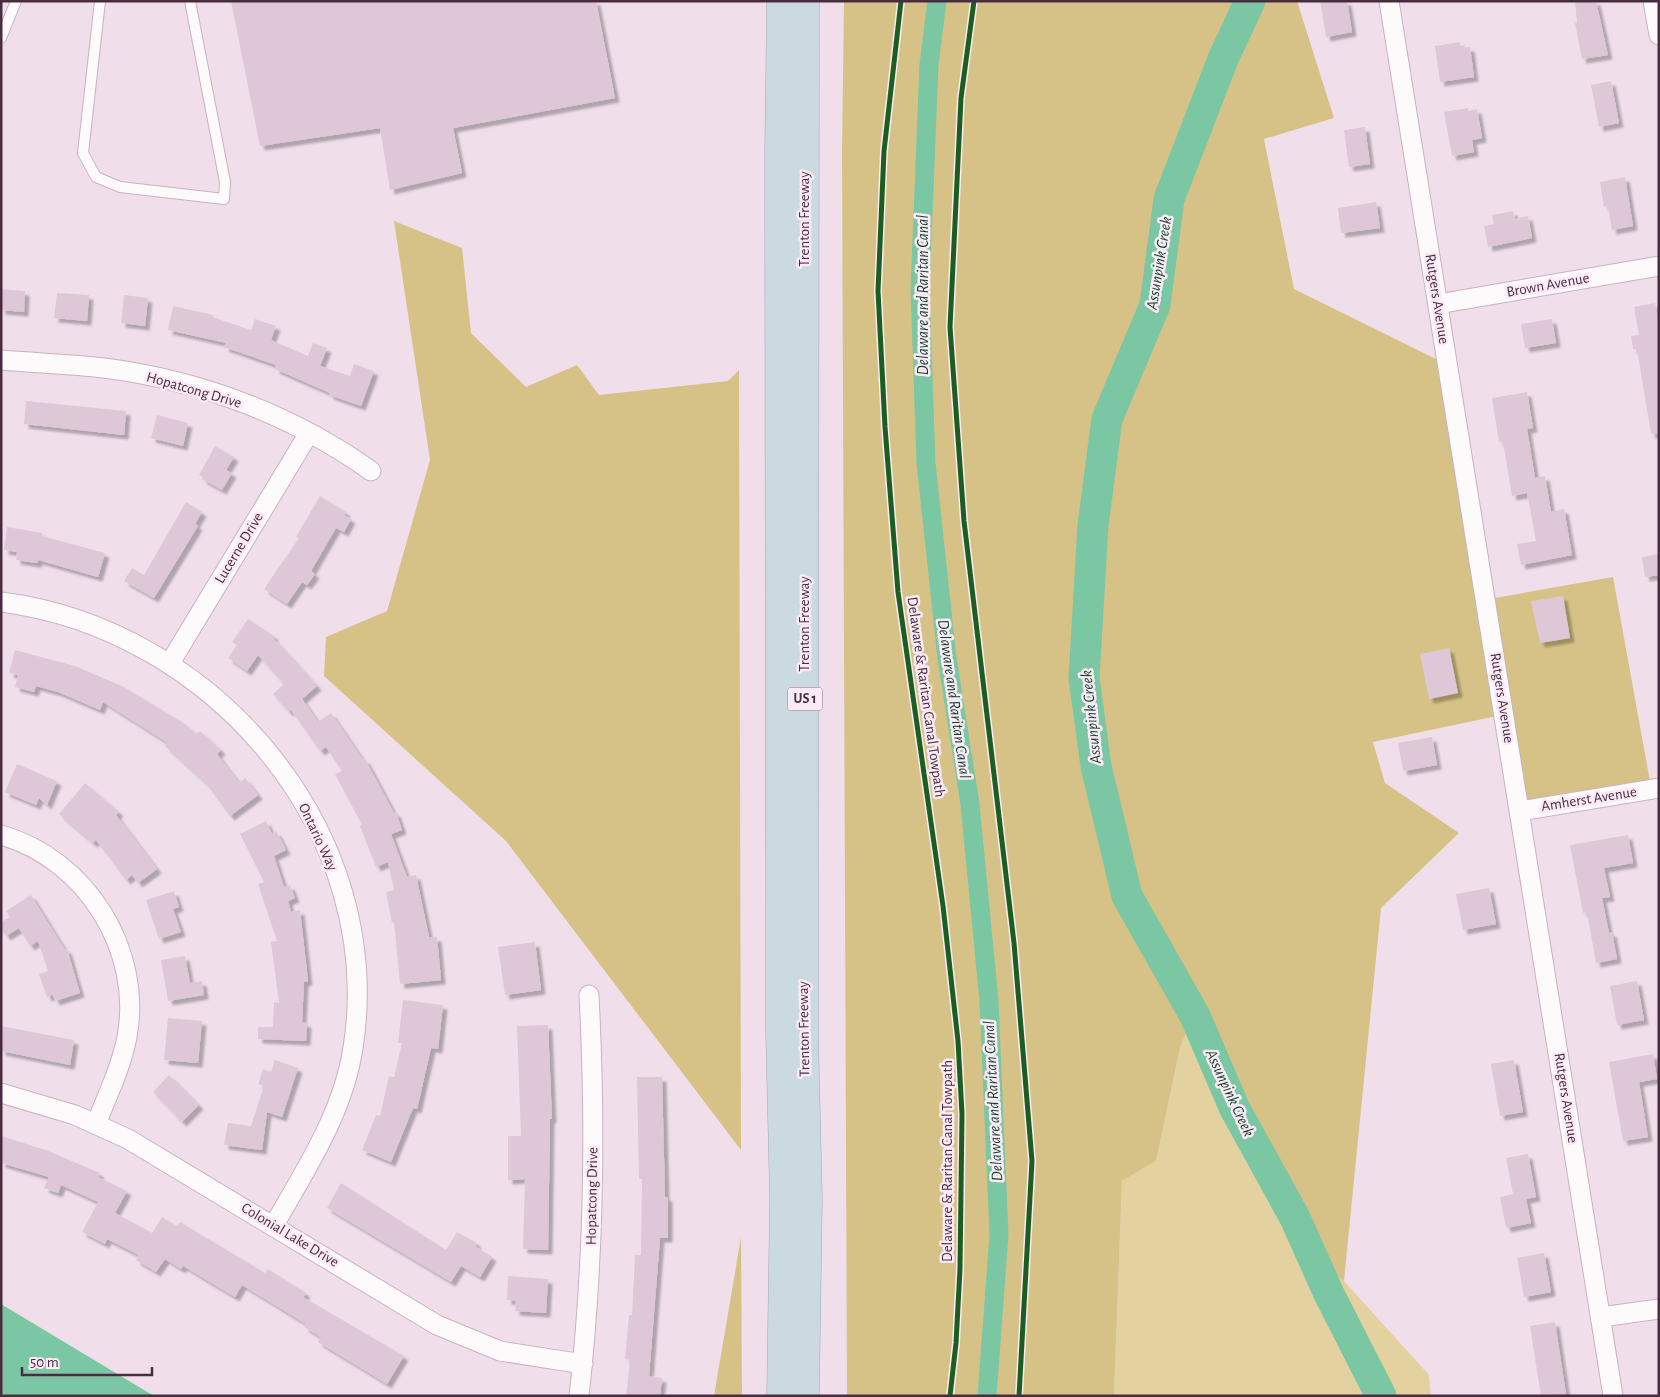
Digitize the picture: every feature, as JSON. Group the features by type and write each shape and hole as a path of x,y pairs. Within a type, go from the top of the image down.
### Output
{"highway":[{"name":"Trenton Freeway","path":"781,1 780,1033 784,1199 781,1396"},
{"name":"Trenton Freeway","path":"804,1396 808,1199 804,1033 805,1"}],"street":[{"name":"Rutgers Avenue","path":"1389,1 1614,1396"},
{"path":"1653,1 1659,35"},
{"name":"Brown Avenue","path":"1438,304 1659,266"},
{"name":"Hopatcong Drive","path":"1,360 103,368 155,377 195,387 244,403 309,433 371,471"},
{"name":"Lucerne Drive","path":"170,663 309,433"},
{"name":"Ontario Way","path":"1,602 66,616 108,630 170,663 202,686 235,714 264,746 290,780 312,817 329,856 343,897 353,939 357,978 357,1011 353,1049 344,1087 330,1123 274,1226"},
{"name":"Amherst Avenue","path":"1520,810 1659,788"},
{"path":"1,835 38,850 59,864 80,883 96,902 110,926 121,952 127,980 129,1008 127,1036 120,1063 96,1124"},
{"name":"Hopatcong Drive","path":"579,1396 583,1364 592,1225 593,1081 589,995"},
{"name":"Colonial Lake Drive","path":"1,1093 27,1099 96,1124 128,1139 437,1324 468,1339 500,1351 583,1364"},
{"path":"1601,1317 1659,1309"}],"lane":[{"path":"1,38 16,1"},
{"path":"100,1 83,153 96,176 120,188 224,199 226,182 190,1"}],"shaded area":[{"path":"844,1 1297,1 1334,118 1264,139 1294,289 1446,364 1484,600 1613,577 1653,798 1519,820 1502,715 1373,742 1385,783 1459,833 1381,908 1344,1281 1302,1255 1265,1190 1256,1115 1196,1008 1180,1048 1156,1161 1122,1181 1114,1396 847,1396 842,151"},
{"path":"394,221 462,248 471,333 526,387 577,365 599,395 728,381 739,370 741,1150 506,841 324,676 326,637 387,611 430,460"},
{"path":"1196,1007 1256,1115 1265,1190 1302,1255 1344,1281 1429,1375 1431,1396 1114,1396 1122,1181 1156,1161 1180,1048"},
{"path":"741,1237 742,1396 714,1396"},
{"path":"1,1304 154,1396 1,1396"}],"building":[{"path":"231,1 596,1 615,98 453,128 462,173 390,190 380,128 260,146"},
{"path":"1320,1 1347,1 1352,32 1326,37"},
{"path":"1575,1 1596,1 1608,55 1582,59 1575,23 1577,23"},
{"path":"1460,42 1460,48 1470,47 1474,77 1440,82 1435,46"},
{"path":"1611,81 1619,123 1599,127 1591,85"},
{"path":"1468,108 1468,111 1477,109 1482,138 1472,140 1474,152 1452,156 1444,112"},
{"path":"1365,127 1370,164 1349,167 1344,130"},
{"path":"1625,177 1633,226 1612,230 1608,206 1604,207 1600,182"},
{"path":"1376,202 1380,228 1341,233 1338,208"},
{"path":"1513,211 1515,219 1528,216 1532,238 1488,247 1484,226 1494,224 1492,215"},
{"path":"1,289 25,291 24,312 1,310"},
{"path":"57,293 89,295 87,321 54,318"},
{"path":"124,295 148,298 145,326 121,323"},
{"path":"1655,303 1659,322 1659,433 1651,434 1637,349 1633,349 1631,336 1639,335 1634,307"},
{"path":"173,306 213,315 212,317 251,330 255,319 276,326 271,340 308,356 313,343 327,348 320,366 350,376 354,364 374,371 361,406 329,395 330,393 275,369 276,365 224,347 226,343 168,330"},
{"path":"1552,319 1556,343 1525,348 1521,324"},
{"path":"1527,392 1533,428 1527,429 1535,478 1545,476 1551,512 1564,509 1572,555 1521,565 1517,544 1536,541 1527,493 1512,496 1503,442 1499,442 1492,398"},
{"path":"26,401 126,411 124,435 24,424"},
{"path":"157,415 188,423 183,446 151,438"},
{"path":"215,446 234,457 226,470 232,473 222,490 202,479 203,477 199,475"},
{"path":"320,496 346,512 344,515 351,519 344,532 336,528 311,571 315,574 307,585 302,582 287,604 264,589 299,538 296,537"},
{"path":"186,502 202,512 195,524 198,526 154,598 124,581 132,568 144,575"},
{"path":"7,527 42,533 42,536 105,553 98,577 38,560 37,563 16,560 17,552 4,550"},
{"path":"1659,554 1659,575 1645,577 1642,557"},
{"path":"1563,596 1570,638 1540,643 1531,601"},
{"path":"248,619 274,636 273,638 317,686 302,699 318,722 331,713 363,760 365,759 394,813 396,812 402,830 391,834 407,877 416,875 429,937 437,937 441,980 400,984 394,922 392,923 386,892 394,890 388,862 376,867 360,826 362,825 335,774 342,771 326,747 320,751 291,710 289,712 273,694 284,684 258,655 247,671 228,658 237,645 232,642"},
{"path":"1449,648 1458,693 1429,699 1420,654"},
{"path":"15,650 75,666 124,687 185,724 196,734 200,731 221,750 217,754 239,783 245,778 258,795 230,816 206,783 165,746 168,743 103,702 100,710 58,692 36,686 34,692 15,687 18,675 9,673"},
{"path":"1432,737 1437,765 1403,771 1398,743"},
{"path":"17,764 57,781 47,805 39,798 36,805 5,792"},
{"path":"85,783 119,812 116,815 157,869 138,883 132,875 126,880 96,840 93,843 59,814"},
{"path":"266,821 272,834 276,831 286,850 274,856 284,887 290,885 295,898 288,901 291,912 300,910 308,981 304,982 302,1022 307,1023 306,1041 258,1039 258,1027 273,1027 274,1002 279,1003 271,942 277,941 258,884 264,882 240,834"},
{"path":"1628,835 1633,863 1604,868 1610,897 1602,898 1609,933 1612,932 1617,959 1596,963 1587,912 1583,913 1570,845"},
{"path":"1489,888 1496,924 1463,930 1456,894"},
{"path":"174,891 179,907 173,909 181,932 159,939 146,900"},
{"path":"31,895 65,950 67,949 80,993 55,1001 53,995 47,997 39,974 48,971 38,941 30,946 19,928 6,936 1,928 1,922 10,917 6,911"},
{"path":"535,942 541,990 505,995 498,947"},
{"path":"185,956 190,983 202,981 204,995 168,1001 161,960"},
{"path":"1637,981 1644,1020 1617,1025 1610,986"},
{"path":"403,1000 443,1005 438,1049 431,1048 417,1109 413,1108 391,1162 362,1150 376,1115 380,1116 389,1076 394,1077 402,1043 398,1043"},
{"path":"168,1018 202,1021 198,1063 164,1060"},
{"path":"548,1025 552,1119 550,1119 548,1250 523,1249 525,1179 508,1180 508,1136 521,1136 517,1026"},
{"path":"1,1026 74,1040 70,1065 1,1051"},
{"path":"1653,1054 1657,1079 1639,1082 1648,1137 1623,1141 1609,1062"},
{"path":"275,1060 298,1068 282,1117 267,1112 262,1150 224,1145 228,1123 251,1126 264,1086 258,1084 263,1069 271,1072"},
{"path":"1514,1060 1523,1112 1500,1116 1491,1064"},
{"path":"169,1075 199,1105 182,1122 153,1092"},
{"path":"637,1077 662,1077 665,1197 668,1197 668,1238 660,1238 649,1376 662,1378 660,1396 626,1396 630,1360 625,1359 629,1315 632,1315 635,1255 641,1255 642,1179 639,1179"},
{"path":"1,1136 46,1150 100,1173 98,1177 127,1191 115,1213 152,1233 162,1217 177,1226 180,1222 265,1273 268,1269 306,1293 303,1297 404,1356 387,1384 318,1342 321,1337 304,1327 306,1324 242,1285 235,1297 183,1266 181,1269 165,1259 156,1272 136,1260 139,1255 107,1239 105,1244 82,1232 98,1202 61,1185 58,1193 44,1188 49,1177 1,1163"},
{"path":"1528,1154 1536,1197 1526,1199 1531,1223 1506,1228 1500,1197 1513,1194 1506,1158"},
{"path":"341,1183 446,1250 457,1232 477,1243 475,1246 492,1257 480,1277 461,1266 451,1282 327,1208"},
{"path":"1544,1253 1551,1292 1524,1297 1517,1258"},
{"path":"508,1276 548,1279 546,1313 515,1311 516,1301 507,1300"},
{"path":"1555,1322 1566,1394 1541,1396 1530,1326"}],"waterway":[{"name":"Delaware and Raritan Canal","path":"937,1 929,65 920,289 926,463 947,658 970,804 989,1001 999,1235 987,1396"},
{"name":"Assunpink Creek","path":"1250,1 1223,59 1169,199 1155,305 1107,419 1093,525 1084,678 1096,766 1127,896 1195,1016 1234,1107 1295,1218 1329,1294 1381,1396"}],"cycle path":[{"name":"Delaware & Raritan Canal Towpath","path":"901,1 884,151 878,291 885,427 898,592 943,906 958,1041 962,1114 960,1269 956,1343 950,1396"},
{"path":"974,1 961,98 950,327 964,521 1014,943 1032,1161 1019,1396"}]}
